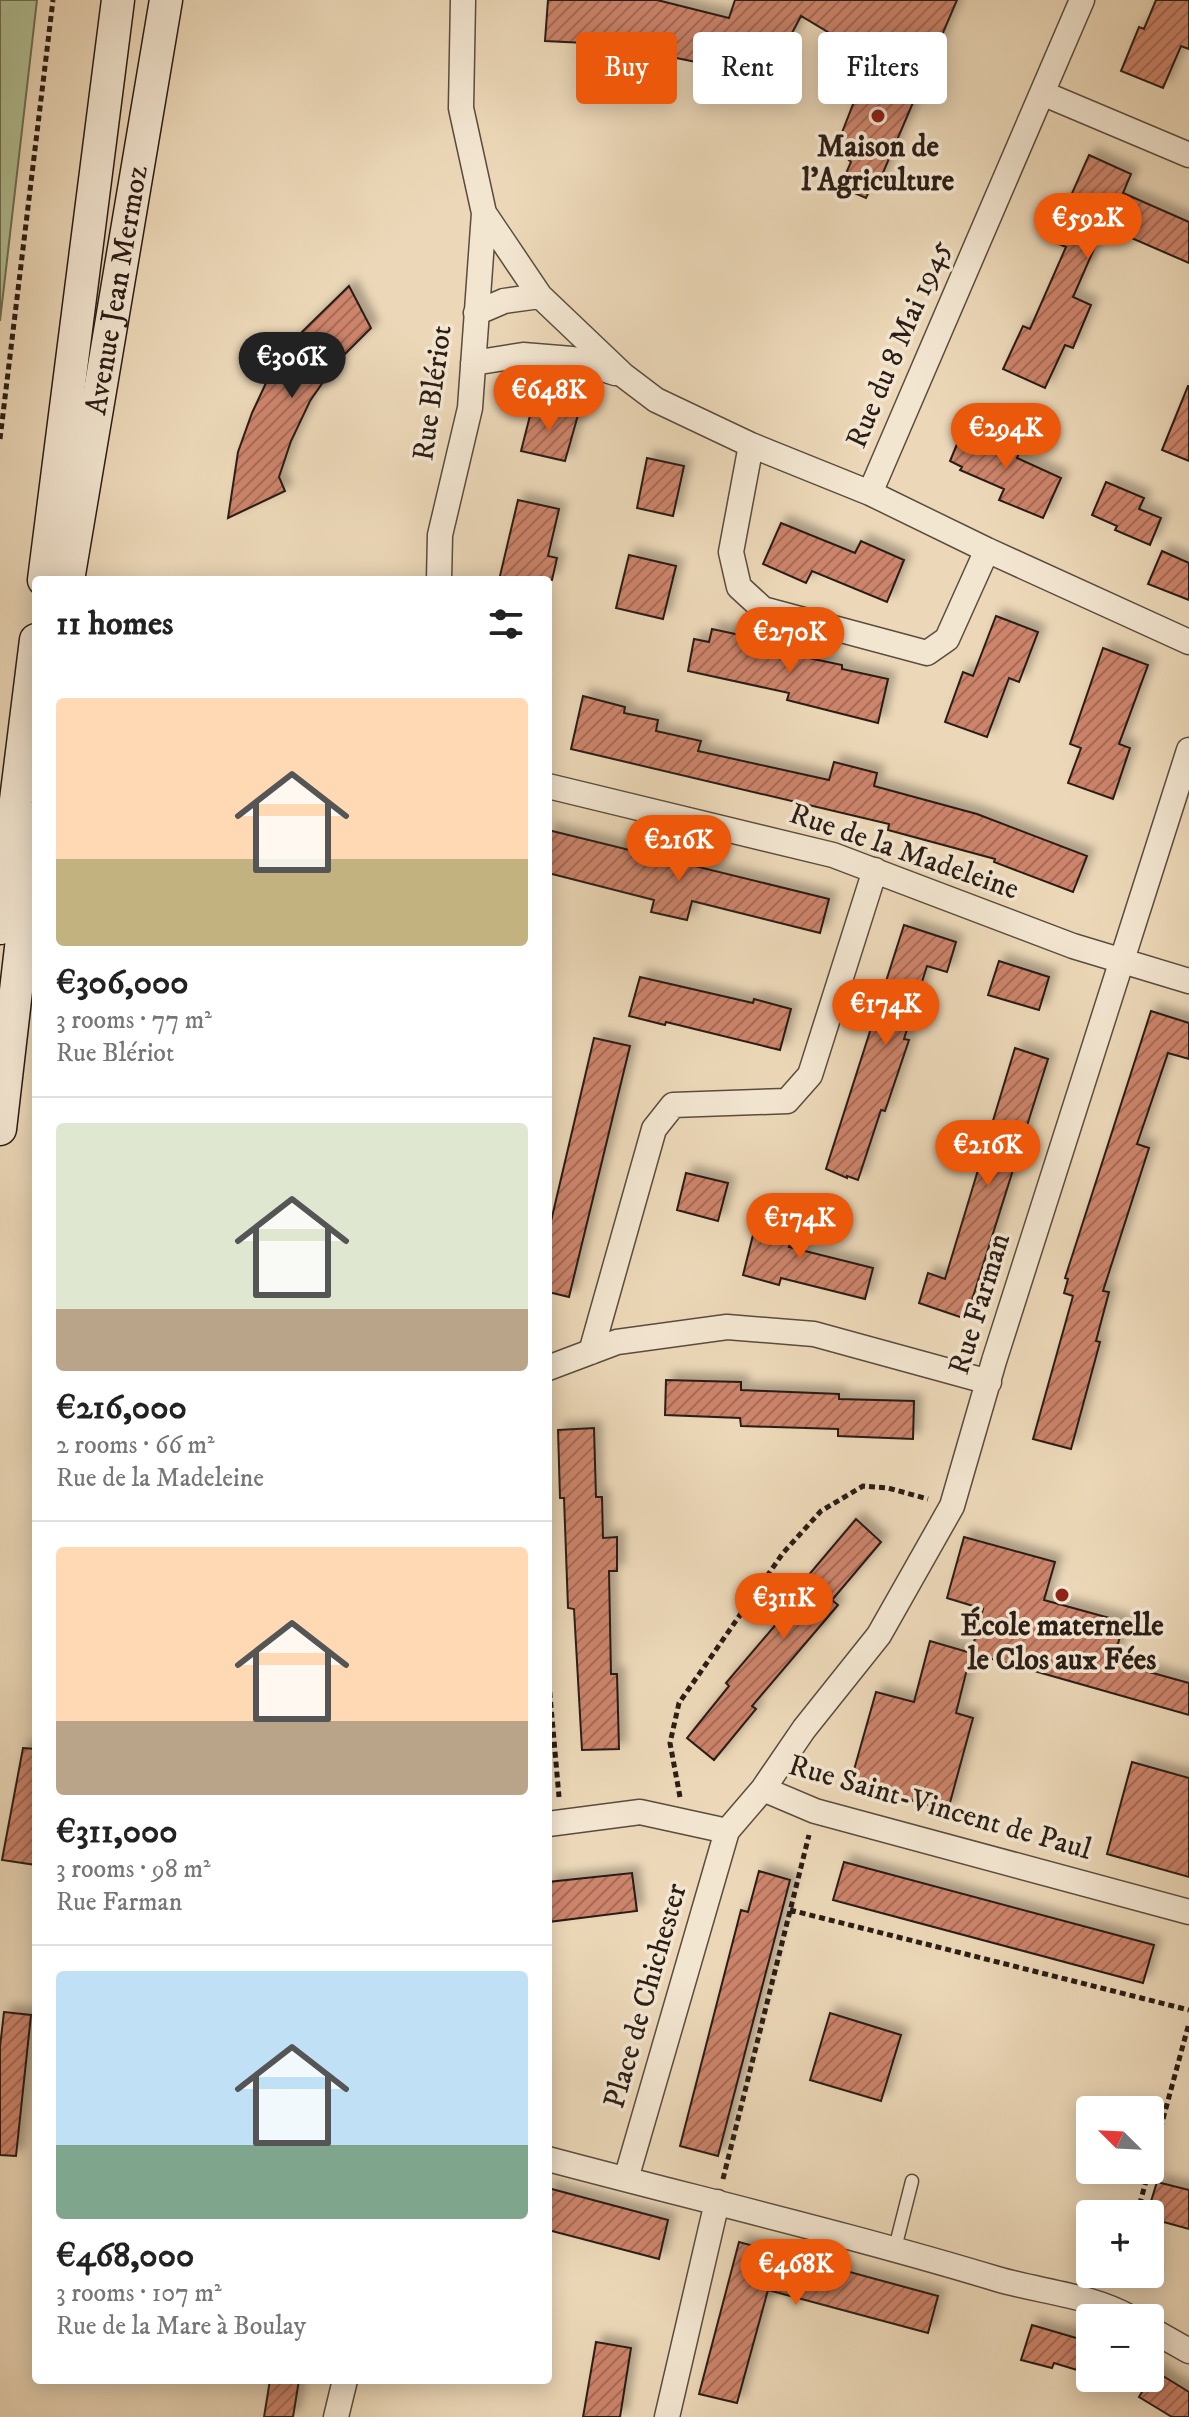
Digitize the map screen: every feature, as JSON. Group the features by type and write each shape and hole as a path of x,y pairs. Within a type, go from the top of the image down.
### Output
{"main road":[{"name":"Avenue Jean Mermoz","path":"45,576 118,0"},
{"name":"Avenue Jean Mermoz","path":"69,576 166,0"},
{"path":"0,928 32,672"},
{"path":"0,1129 32,853"}],"street":[{"path":"463,0 461,108 484,213 540,296 623,375 656,400 751,445 870,493 1189,642"},
{"name":"Rue du 8 Mai 1945","path":"870,493 1082,0"},
{"path":"1042,93 1189,155"},
{"name":"Rue Blériot","path":"439,576 440,535 470,408 484,213"},
{"path":"476,313 504,301 540,296"},
{"path":"473,363 523,355 572,359 623,375"},
{"path":"751,445 731,552 739,587 763,609 927,653 947,639 987,550"},
{"name":"Rue Farman","path":"763,1789 804,1729 879,1635 952,1506 1189,750"},
{"name":"Rue de la Madeleine","path":"552,787 833,855 1073,946 1189,981"},
{"path":"591,1352 654,1129 673,1105 787,1101 810,1075 875,870"},
{"path":"552,1367 617,1342 727,1327 814,1334 989,1382"},
{"name":"Rue Saint-Vincent de Paul","path":"727,1831 763,1789 815,1811 1189,1912"},
{"path":"554,1823 640,1812 727,1831"},
{"name":"Place de Chichester","path":"626,2179 727,1831"},
{"path":"552,2160 1100,2304"},
{"path":"673,2416 717,2202"},
{"path":"1164,2337 1189,2351"},
{"path":"336,2417 344,2384"}],"lane":[{"path":"895,2248 912,2181"}],"path":[{"path":"0,439 53,0"},
{"path":"684,1822 670,1743 679,1703 783,1553 821,1511 863,1486 888,1488 952,1506"},
{"path":"552,1773 554,1823"},
{"path":"717,2202 815,1811"},
{"path":"790,1910 1189,2010"},
{"path":"1164,2116 1189,2023"}],"green space":[{"path":"0,0 37,0 0,321"}],"building":[{"name":"Maison de l'Agriculture","path":"548,0 657,0 729,18 735,0 957,0 943,32 828,32 801,16 793,32 693,32 693,61 677,58 677,32 576,32 576,42 545,41"},
{"path":"1156,0 1189,0 1189,49 1181,46 1163,88 1121,71 1139,27 1144,29"},
{"name":"Maison de l'Agriculture","path":"853,104 912,104 879,182 874,181 866,198 840,187 851,162 836,148"},
{"path":"1089,155 1131,174 1123,193 1189,222 1189,263 1104,226 1073,297 1091,305 1073,348 1065,345 1045,388 1003,369 1023,326 1030,329 1066,247 1047,239"},
{"path":"349,286 371,328 337,362 310,401 291,441 279,477 285,491 228,518 238,452 266,383 302,332"},
{"path":"1189,386 1189,461 1162,450"},
{"path":"533,404 578,415 565,461 521,451"},
{"path":"964,427 977,433 978,429 1021,448 1017,458 1061,478 1043,518 999,500 1004,489 960,470 962,467 950,461"},
{"path":"647,458 684,466 673,516 637,508"},
{"path":"1106,482 1144,498 1139,509 1161,518 1150,545 1115,530 1117,526 1092,515"},
{"path":"518,500 559,509 548,556 557,558 552,580 552,576 500,576"},
{"path":"781,523 855,553 861,541 904,560 887,602 812,571 806,583 763,564"},
{"path":"1162,551 1189,563 1189,600 1148,584"},
{"path":"629,555 676,566 663,619 616,608"},
{"path":"996,616 1038,632 1019,682 1009,678 987,737 945,722 963,672 973,676"},
{"path":"712,629 759,639 757,647 842,665 842,669 888,679 878,723 787,700 789,693 688,671 694,639 709,642"},
{"path":"1103,648 1148,665 1119,744 1130,748 1113,799 1068,783 1081,748 1070,744"},
{"path":"583,696 625,707 624,713 658,720 656,731 701,741 698,751 829,780 834,762 877,773 874,786 977,814 1087,856 1073,892 994,862 995,859 888,830 889,824 571,749"},
{"path":"552,831 829,899 820,933 692,901 687,920 651,912 654,900 552,874"},
{"path":"904,925 956,942 947,972 927,966 904,1039 909,1040 885,1111 881,1110 858,1180 847,1178 826,1169"},
{"path":"999,961 1049,977 1039,1010 988,995"},
{"path":"640,977 791,1009 780,1050 629,1016"},
{"path":"1151,1011 1189,1023 1189,1059 1168,1053 1137,1144 1149,1148 1103,1291 1109,1292 1096,1341 1100,1342 1071,1449 1033,1439 1073,1296 1064,1293 1068,1279 1065,1278"},
{"path":"594,1038 630,1046 569,1297 552,1293 552,1217"},
{"path":"1015,1048 1048,1059 966,1319 919,1303 928,1273 945,1279"},
{"path":"686,1173 728,1183 718,1221 677,1210"},
{"path":"759,1211 796,1220 789,1247 873,1268 865,1299 781,1278 779,1285 743,1275"},
{"path":"666,1380 741,1382 741,1390 839,1394 839,1399 914,1401 913,1439 838,1436 838,1429 741,1426 740,1418 665,1415"},
{"path":"594,1428 596,1497 602,1497 603,1538 617,1537 617,1571 609,1571 611,1674 617,1674 619,1749 582,1750 574,1609 568,1608 558,1430"},
{"path":"856,1519 881,1542 832,1600 838,1605 752,1706 756,1709 714,1760 687,1738 729,1686 726,1683 812,1582 807,1577"},
{"path":"964,1537 1055,1562 1044,1600 1124,1622 1113,1662 1189,1683 1189,1715 971,1653 983,1609 947,1598"},
{"path":"930,1641 971,1653 956,1713 973,1718 948,1810 850,1784 876,1692 914,1702"},
{"path":"23,1748 32,1749 32,1864 2,1860"},
{"path":"1132,1762 1189,1778 1189,1877 1107,1854"},
{"path":"844,1862 1154,1945 1143,1983 833,1900"},
{"path":"759,1871 790,1880 718,2156 680,2146 741,1910 748,1912"},
{"path":"632,1873 637,1911 552,1922 552,1882"},
{"path":"4,2012 31,2015 16,2156 0,2155 0,2047"},
{"path":"830,2013 901,2035 881,2101 810,2080"},
{"path":"1156,2184 1189,2190 1189,2229 1164,2222 1164,2200 1151,2200"},
{"path":"552,2189 668,2220 659,2259 552,2231"},
{"path":"739,2242 938,2296 928,2333 768,2290 737,2403 699,2394"},
{"path":"1032,2325 1076,2338 1076,2370 1054,2363 1052,2368 1021,2360"},
{"path":"596,2342 631,2348 620,2417 583,2417"},
{"path":"1164,2377 1189,2392 1189,2417 1172,2417 1139,2397 1142,2392 1164,2392"},
{"path":"269,2384 298,2384 293,2417 264,2417"}],"place":[{"name":"Maison de l'Agriculture","path":"878,116"},
{"name":"École maternelle le Clos aux Fées","path":"1062,1595"}]}
